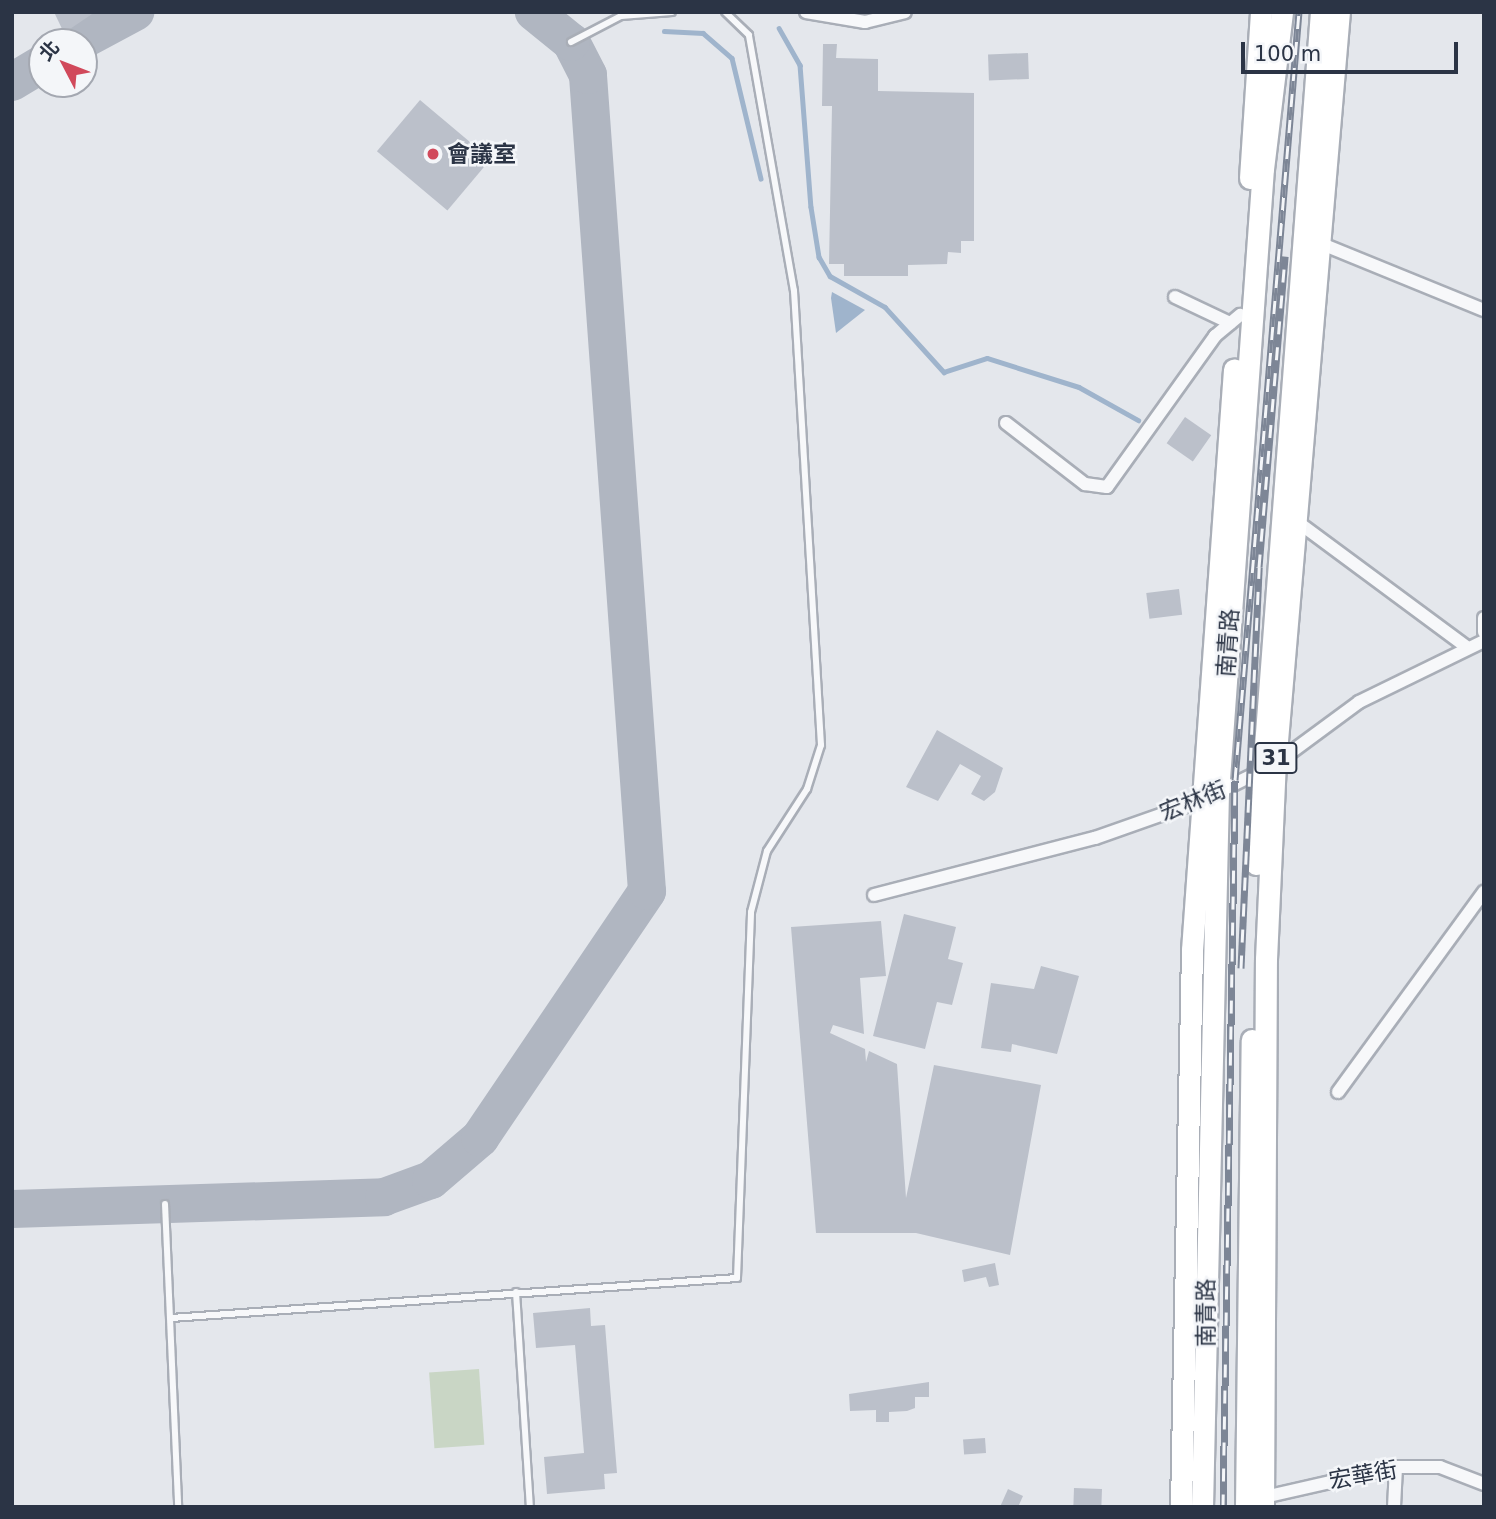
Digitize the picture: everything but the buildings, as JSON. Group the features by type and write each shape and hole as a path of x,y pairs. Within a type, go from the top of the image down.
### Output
{"main road":[{"name":"31","path":"1181,1507 1192,950 1208,797 1235,319 1247,241 1261,12"},
{"name":"南青路","path":"1202,1507 1208,797 1263,169 1282,12"},
{"name":"南青路","path":"1252,1505 1250,1121 1267,768 1303,207 1321,12"},
{"name":"31","path":"1252,1505 1266,958 1267,768 1322,244 1339,12"},
{"name":"南青路","path":"1247,241 1263,169"},
{"name":"南青路","path":"1303,207 1316,292"},
{"name":"南青路","path":"1192,950 1206,1118"},
{"name":"南青路","path":"1250,1121 1266,958"}],"street":[{"path":"806,12 865,22 905,12"},
{"path":"1322,244 1484,310"},
{"path":"1006,423 1085,484 1107,487 1235,319 1175,297"},
{"path":"1294,520 1465,646"},
{"path":"1484,618 1484,632"},
{"name":"宏林街","path":"874,895 1095,838 1208,797 1267,768 1359,702 1465,646 1484,641"},
{"path":"1338,1092 1484,892"},
{"path":"1394,1507 1396,1467"},
{"name":"宏華街","path":"1252,1505 1396,1467 1440,1467 1484,1484"}],"lane":[{"path":"571,42 621,16 672,12"},
{"path":"171,1318 737,1278 751,912 767,851 807,789 821,745 794,291 749,35 725,12"},
{"path":"165,1204 178,1507"},
{"path":"516,1292 529,1507"}],"green space":[{"path":"479,1369 484,1445 434,1448 429,1372"}],"water":[{"path":"832,292 865,310 836,333 831,298"}],"waterway":[{"path":"779,28 800,65 811,207 819,257 830,276 885,307 944,372 987,358 1079,387 1138,420"},
{"path":"664,31 703,33 732,58 761,179"}],"taxiway":[{"path":"98,32 135,12"},
{"path":"12,1209 384,1197 431,1180 480,1138 647,891 588,75 571,42 534,12"},
{"path":"12,82 28,72"}],"railway":[{"path":"1223,1507 1235,780 1299,12"},
{"path":"1241,968 1259,567 1285,256"}],"place":[{"name":"會議室","path":"433,154"}]}
